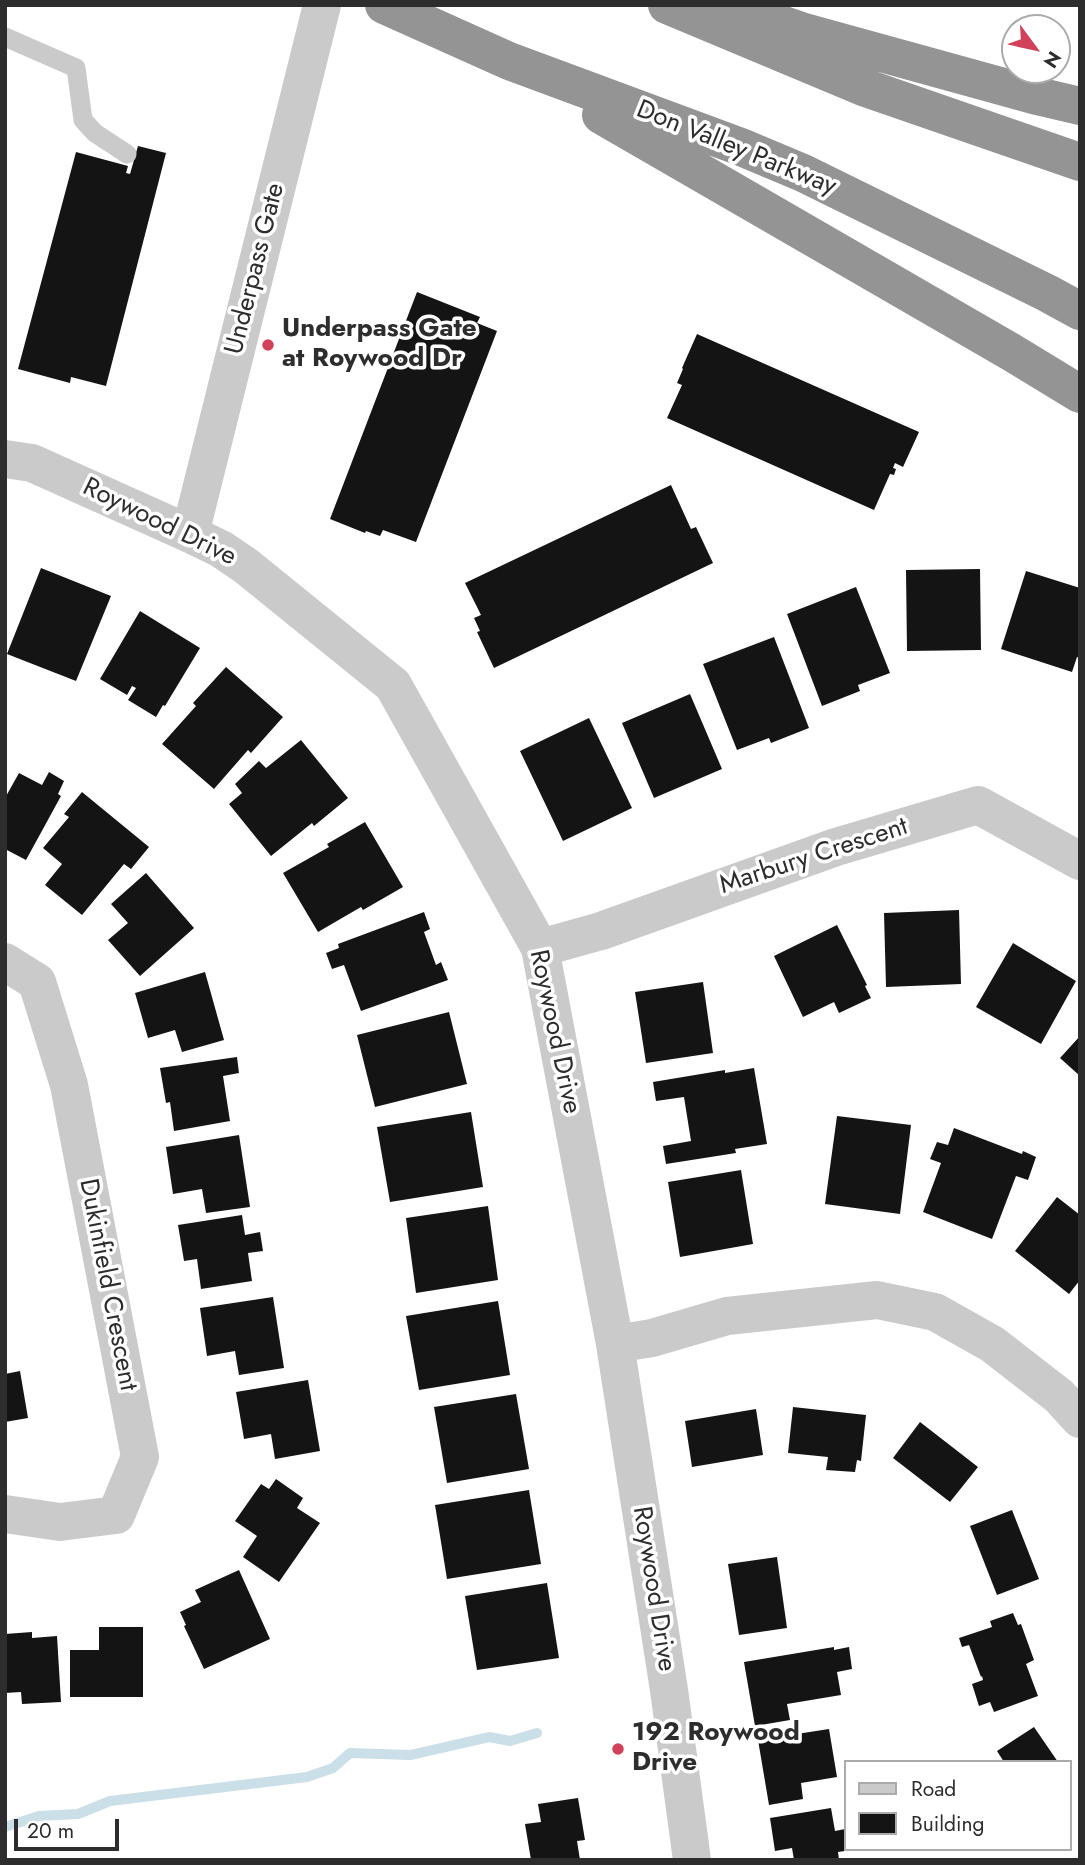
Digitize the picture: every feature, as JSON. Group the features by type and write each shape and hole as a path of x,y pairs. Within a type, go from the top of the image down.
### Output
{"highway":[{"path":"667,5 863,87 1080,162"},
{"path":"727,5 815,35 1080,106"},
{"name":"Don Valley Parkway","path":"390,8 509,61 741,147 803,173 1047,293 1080,312"},
{"path":"509,61 1080,394"}],"street":[{"name":"Underpass Gate","path":"190,534 323,5"},
{"name":"Roywood Drive","path":"5,459 32,463 221,549 246,566 393,685 540,948 615,1344 669,1690 692,1860"},
{"name":"Marbury Crescent","path":"540,948 601,931 836,847 978,805 1080,861"},
{"name":"Dukinfield Crescent","path":"5,962 37,982 69,1085 140,1457 116,1515 60,1522 5,1514"},
{"path":"615,1344 652,1338 727,1317 877,1300 935,1312 992,1345 1059,1396 1080,1419"}],"lane":[{"path":"5,37 76,68 83,120 95,134 127,154"}],"building":[{"path":"138,146 166,153 106,386 71,377 70,383 18,369 76,152 128,166 126,173 130,174"},
{"path":"417,292 480,317 477,323 497,331 416,542 383,530 380,536 366,531 365,533 330,519"},
{"path":"697,334 919,432 903,467 895,463 894,475 890,474 874,510 667,418 682,385 677,383"},
{"path":"671,485 691,529 696,527 713,563 494,668 477,632 480,631 474,618 481,615 465,583"},
{"path":"41,568 111,596 76,681 7,654"},
{"path":"980,569 981,650 907,651 906,570"},
{"path":"1026,571 1080,588 1080,658 1077,657 1072,672 1001,649"},
{"path":"856,587 890,673 858,685 860,691 822,706 787,614"},
{"path":"140,611 200,648 156,717 128,700 136,688 132,686 127,695 100,679"},
{"path":"774,637 809,728 771,743 769,738 737,750 703,664"},
{"path":"226,667 283,717 251,753 248,750 214,789 162,744 196,706 193,703"},
{"path":"690,694 722,769 654,798 622,723"},
{"path":"589,718 632,808 563,841 520,751"},
{"path":"301,740 348,798 271,856 229,804 242,793 235,784 259,761 266,768"},
{"path":"49,772 64,781 58,794 61,796 26,860 5,849 5,798 19,773 42,785"},
{"path":"82,792 149,847 131,869 124,864 82,915 45,885 62,864 43,848 69,817 64,814"},
{"path":"365,822 403,887 318,932 283,873 329,847 327,844"},
{"path":"146,873 194,928 140,976 108,940 128,923 111,904"},
{"path":"959,910 961,984 886,987 884,913"},
{"path":"424,912 430,929 424,932 436,965 441,962 448,980 361,1011 344,965 332,969 326,953 339,948 338,944"},
{"path":"837,925 871,998 839,1013 834,1002 803,1017 774,956"},
{"path":"1013,943 1076,981 1041,1044 976,1007"},
{"path":"205,972 224,1040 182,1052 175,1030 148,1038 135,993"},
{"path":"703,982 713,1053 646,1063 635,992"},
{"path":"449,1012 467,1084 375,1107 357,1035"},
{"path":"1080,1036 1080,1076 1060,1058"},
{"path":"237,1057 239,1073 223,1076 230,1121 174,1131 170,1102 166,1103 160,1068"},
{"path":"754,1068 767,1144 735,1149 736,1153 666,1164 663,1146 691,1141 684,1097 656,1101 653,1082"},
{"path":"471,1112 483,1187 390,1202 377,1127"},
{"path":"837,1116 911,1125 900,1214 825,1204"},
{"path":"954,1128 1036,1157 1028,1180 1016,1176 992,1239 923,1212 941,1163 930,1159 937,1142 948,1145"},
{"path":"239,1135 250,1207 206,1213 202,1189 173,1194 166,1147"},
{"path":"741,1170 753,1244 680,1257 668,1182"},
{"path":"1057,1197 1080,1215 1080,1280 1069,1294 1015,1251"},
{"path":"488,1206 498,1280 416,1293 406,1218"},
{"path":"242,1215 245,1235 260,1232 263,1251 248,1253 252,1281 201,1289 197,1259 184,1261 178,1225"},
{"path":"273,1297 284,1368 239,1375 235,1351 207,1356 200,1308"},
{"path":"498,1301 510,1375 419,1390 406,1316"},
{"path":"20,1371 28,1418 5,1422 5,1374"},
{"path":"308,1380 320,1451 275,1459 271,1434 244,1439 236,1392"},
{"path":"516,1394 529,1469 447,1483 434,1407"},
{"path":"793,1407 866,1415 861,1461 857,1460 855,1472 826,1470 828,1457 788,1453"},
{"path":"756,1409 763,1455 692,1467 685,1421"},
{"path":"920,1422 978,1467 950,1502 893,1458"},
{"path":"276,1479 303,1498 297,1508 320,1523 279,1582 243,1557 257,1536 235,1521 261,1484 269,1489"},
{"path":"529,1490 541,1564 447,1579 435,1505"},
{"path":"1012,1510 1039,1579 997,1595 970,1526"},
{"path":"777,1557 787,1628 739,1635 728,1564"},
{"path":"239,1570 270,1639 204,1669 180,1612 201,1602 195,1590"},
{"path":"547,1583 559,1658 477,1670 465,1596"},
{"path":"1013,1613 1018,1625 1021,1624 1034,1660 1026,1664 1038,1696 994,1712 990,1702 979,1706 972,1684 983,1680 982,1676 969,1645 962,1647 959,1638 992,1627 990,1621"},
{"path":"99,1627 143,1627 143,1697 70,1697 70,1650 99,1650"},
{"path":"32,1632 32,1638 57,1636 61,1702 22,1704 21,1692 5,1693 5,1634"},
{"path":"834,1647 834,1650 849,1647 852,1669 837,1672 841,1695 787,1704 790,1720 755,1726 744,1662"},
{"path":"1034,1727 1057,1760 1003,1760 997,1751"},
{"path":"829,1729 837,1777 801,1783 803,1799 769,1805 758,1740"},
{"path":"578,1798 585,1840 577,1841 580,1860 531,1860 525,1824 541,1822 538,1804"},
{"path":"831,1808 835,1831 844,1829 845,1851 838,1852 839,1860 794,1860 792,1848 775,1851 770,1818"}],"waterway":[{"path":"5,1827 39,1816 78,1814 110,1801 307,1777 333,1768 350,1753 410,1755 489,1737 510,1741 537,1733"}],"place":[{"name":"Underpass Gate at Roywood Dr","path":"268,345"},
{"name":"192 Roywood Drive","path":"618,1749"}]}
